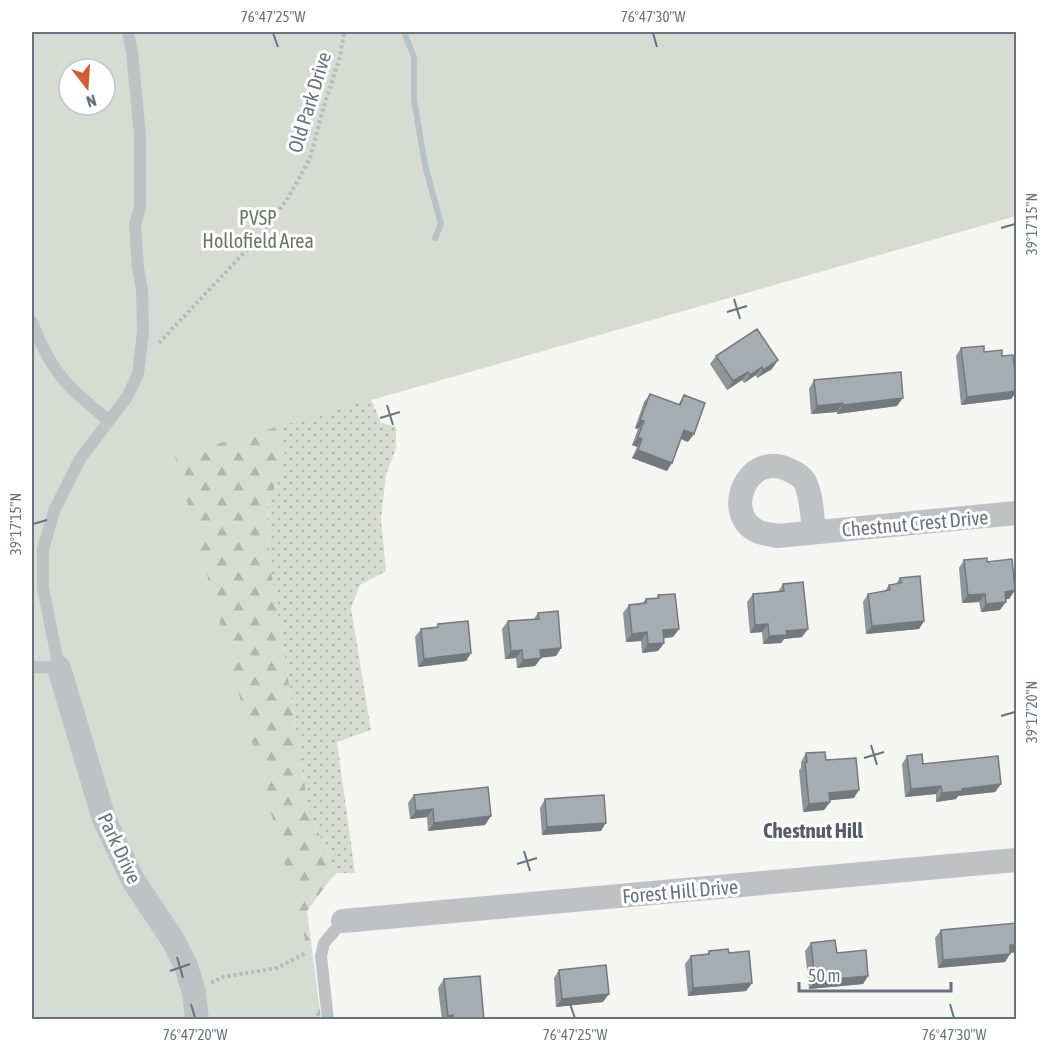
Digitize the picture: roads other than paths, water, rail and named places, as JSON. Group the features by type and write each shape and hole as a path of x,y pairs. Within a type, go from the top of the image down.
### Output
{"street":[{"name":"Chestnut Crest Drive","path":"814,532 810,495 804,480 796,472 781,466 765,466 752,474 742,488 740,505 747,522 757,531 777,536 1017,513"},
{"name":"Park Drive","path":"59,668 104,819 133,880 173,940 186,966 194,992 197,1020"},
{"name":"Forest Hill Drive","path":"343,921 1017,860"}],"lane":[{"path":"32,667 59,668 43,588 43,549 54,511 80,459 127,397 138,374 143,331 142,290 135,225 140,207 140,135 128,32"},
{"path":"32,322 48,360 66,386 108,420"},
{"path":"328,1020 321,956 324,943 343,921"}],"waterway":[{"path":"404,32 414,57 414,100 425,165 441,224 435,238"}],"district":[{"name":"Chestnut Hill","path":"813,830"}],"park label":[{"name":"PVSP Hollofield Area","path":"258,228"}]}
